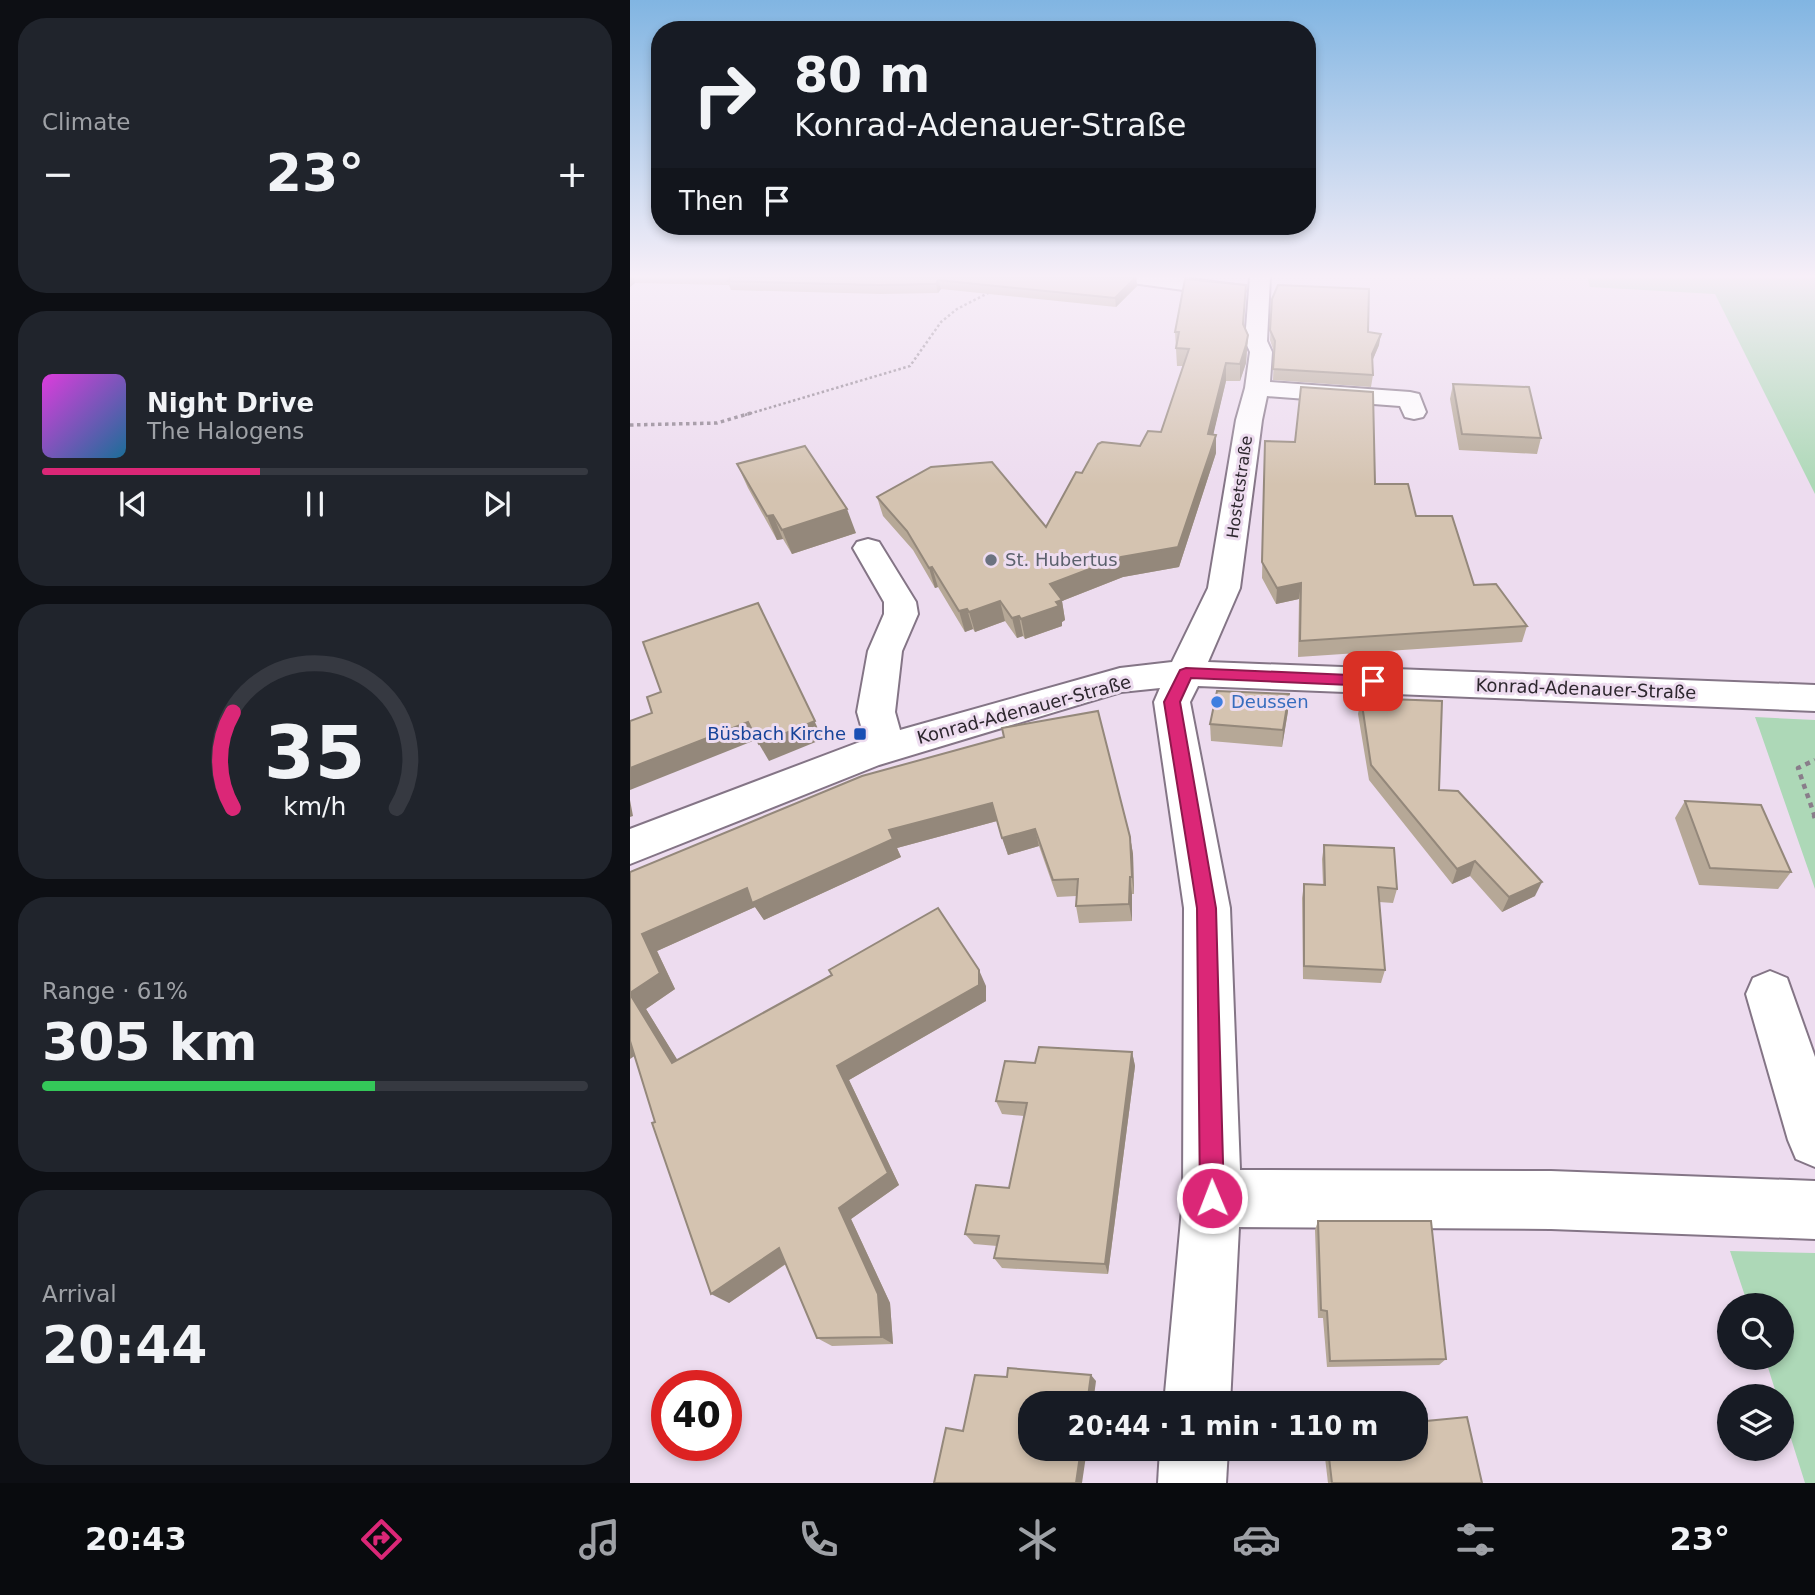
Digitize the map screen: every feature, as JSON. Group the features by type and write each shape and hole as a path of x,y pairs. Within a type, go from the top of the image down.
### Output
{"street":[{"name":"Hostetstraße","path":"1198,1391 1212,1198 1207,908 1172,702 1224,588 1249,420 1257,388 1261,352 1258,346"},
{"path":"1257,388 1410,399 1414,412"},
{"path":"868,548 900,602 901,614 885,651 876,712 886,748"},
{"name":"Konrad-Adenauer-Straße","path":"630,847 886,748 1120,680 1186,673 1815,698"},
{"path":"1770,994 1815,1140"},
{"path":"1212,1198 1551,1200 1815,1210"},
{"path":"1192,1483 1193,1461"}],"path":[{"path":"630,425 717,423 910,366 924,346"},
{"path":"1815,760 1798,768 1815,818"}],"green space":[{"path":"1741,346 1815,346 1815,494"},
{"path":"1755,717 1815,720 1815,889 1759,728"},
{"path":"1730,1251 1815,1253 1815,1483 1805,1483 1794,1448 1794,1384 1773,1384 1769,1370 1794,1370 1794,1293 1744,1293"}],"building":[{"path":"1246,346 1240,364 1226,363 1208,434 1216,435 1178,547 1121,557 1050,584 1062,600 1056,602 1059,606 1021,619 1019,616 1012,618 1000,601 969,612 967,609 959,611 907,531 877,497 931,467 992,462 1046,527 1076,472 1082,473 1098,444 1102,442 1140,446 1148,431 1161,432 1189,349 1176,348"},
{"path":"1275,346 1376,346 1372,354 1373,375 1273,369"},
{"path":"1453,384 1529,387 1541,438 1462,434"},
{"path":"1301,387 1373,392 1375,484 1408,484 1416,516 1452,516 1474,585 1496,584 1527,626 1300,641 1301,583 1277,588 1262,562 1265,441 1295,442"},
{"path":"805,446 847,509 782,530 773,515 767,516 737,464"},
{"path":"758,603 815,721 759,744 748,722 630,768 630,721 652,713 647,697 661,692 643,642"},
{"path":"1217,691 1289,694 1283,730 1210,724"},
{"path":"1361,698 1442,701 1439,790 1458,791 1542,882 1509,897 1475,861 1457,869 1371,765"},
{"path":"1098,711 1130,837 1132,877 1129,904 1076,906 1078,879 1053,880 1035,829 1002,838 992,803 889,830 893,839 752,903 747,888 642,934 660,973 630,993 630,872 862,776 1004,737 1002,728"},
{"path":"1685,801 1761,805 1791,872 1710,868"},
{"path":"1324,845 1394,848 1397,889 1378,887 1385,970 1304,966 1304,884 1325,885"},
{"path":"938,908 979,970 979,985 837,1066 888,1173 839,1208 878,1294 881,1337 817,1338 779,1248 711,1294 652,1123 655,1122 630,1041 630,994 672,1063 832,975 829,970"},
{"path":"1039,1047 1132,1052 1105,1264 994,1258 999,1236 965,1234 976,1185 1009,1188 1027,1103 996,1101 1005,1061 1035,1063"},
{"path":"1318,1221 1431,1221 1446,1359 1330,1361 1327,1311 1321,1310"},
{"path":"1008,1368 1091,1375 1089,1391 1018,1391 1018,1461 1079,1461 1076,1483 934,1483 946,1428 963,1431 975,1375 1007,1377"},
{"path":"1467,1417 1482,1483 1332,1483 1329,1461 1428,1461 1428,1421"}],"place":[{"name":"St. Hubertus","path":"991,560"},
{"name":"Deussen","path":"1217,702"},
{"name":"Büsbach Kirche","path":"860,734"}],"route":[{"path":"1212,1198 1207,908 1172,702 1186,673 1373,681"}]}
